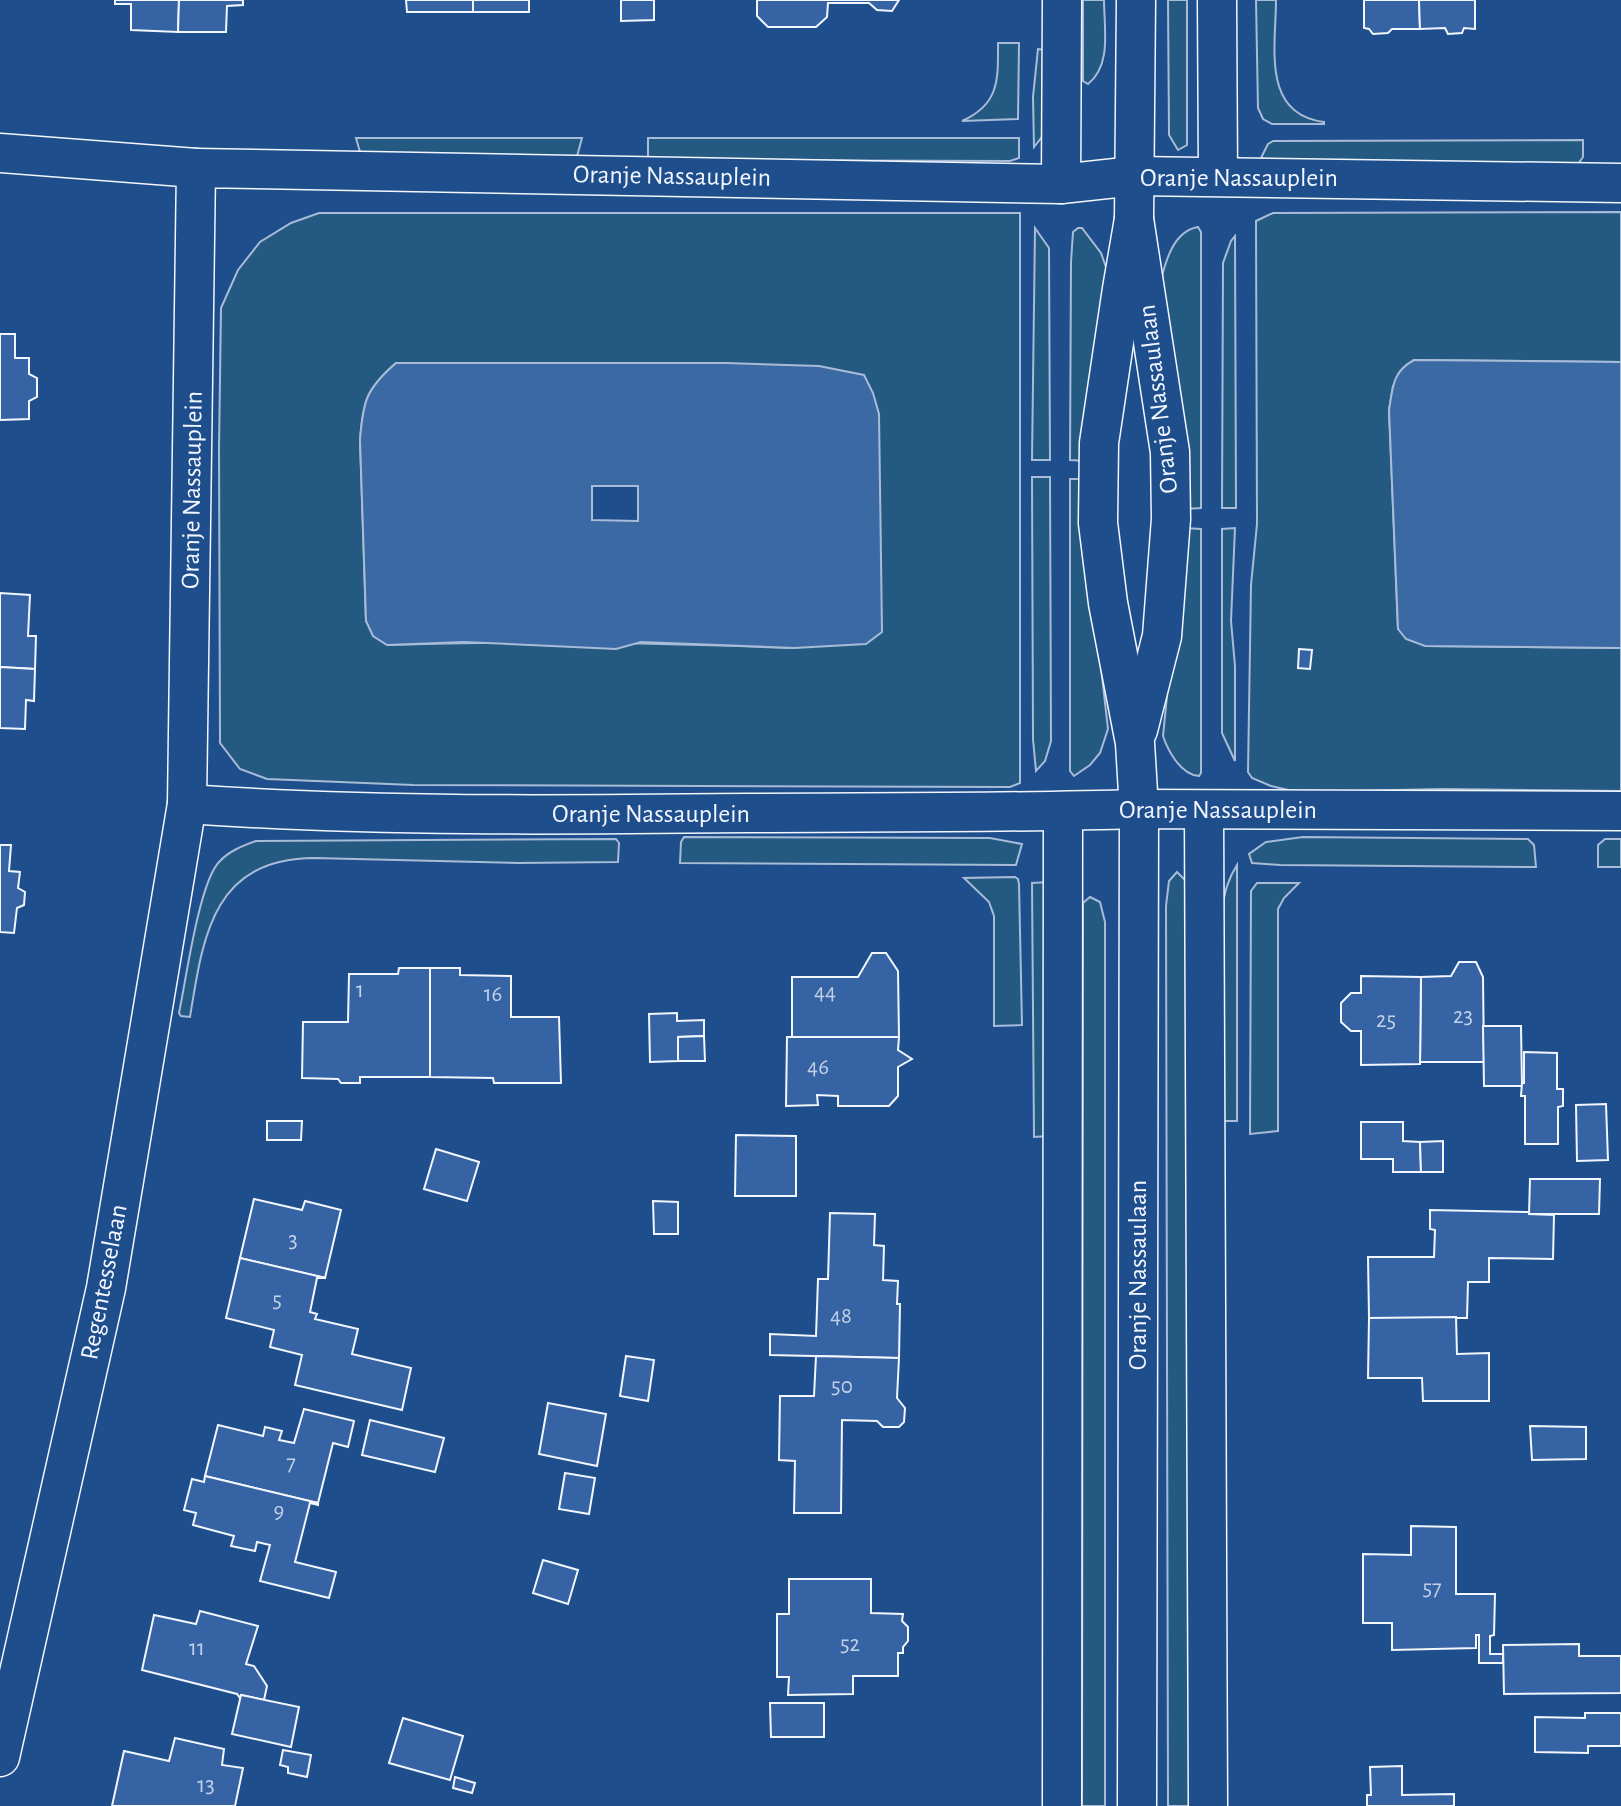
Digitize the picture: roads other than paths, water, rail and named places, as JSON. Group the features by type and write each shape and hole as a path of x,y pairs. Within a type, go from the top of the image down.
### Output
{"street":[{"path":"1061,184 1062,0"},
{"name":"Oranje Nassaulaan","path":"1135,743 1161,636 1171,519 1170,452 1134,219 1136,0"},
{"path":"1217,0 1218,176"},
{"path":"0,153 197,168"},
{"name":"Oranje Nassauplein","path":"1621,183 1134,176 1061,184 197,168 187,804 328,812 615,815 1139,809 1621,811"},
{"name":"Oranje Nassaulaan","path":"1134,219 1099,443 1098,523 1108,603 1135,743 1139,809 1137,1806"},
{"name":"Regentesselaan","path":"0,1757 106,1288 187,804"},
{"path":"1204,810 1208,1806"},
{"path":"1062,1806 1063,811"}]}
